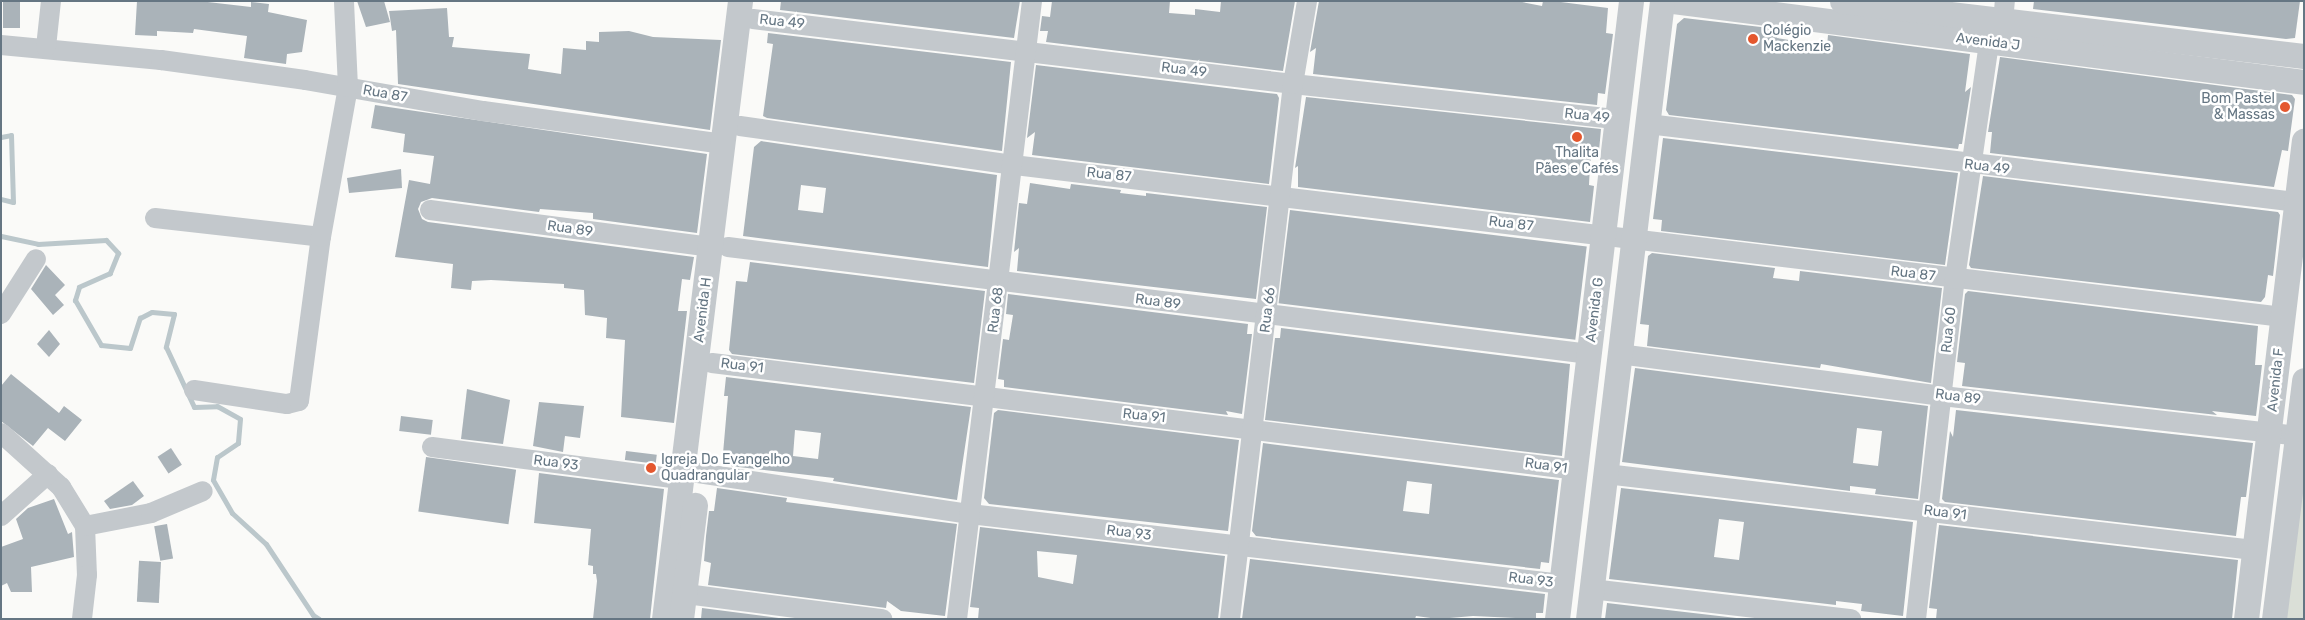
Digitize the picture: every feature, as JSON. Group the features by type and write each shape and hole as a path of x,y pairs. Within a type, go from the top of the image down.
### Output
{"street":[{"path":"46,47 51,1"},
{"path":"194,390 287,404 299,401 321,237 348,87 344,1"},
{"name":"Rua 68","path":"957,619 986,398 1032,1"},
{"name":"Rua 66","path":"1230,619 1268,316 1293,84 1306,1"},
{"name":"Avenida G","path":"1557,619 1577,470 1631,1"},
{"name":"Avenida G","path":"1588,619 1662,1"},
{"name":"Avenida J","path":"1672,1 1797,9 2304,82"},
{"name":"Avenida J","path":"1842,1 1973,33 2004,11 2304,56"},
{"name":"Rua 49","path":"749,7 1026,50 1293,84 1616,119"},
{"name":"Avenida H","path":"682,619 686,594 689,476 749,7"},
{"name":"Rua 60","path":"1916,619 1927,511 1970,165 1973,33"},
{"name":"Rua 87","path":"1,45 46,47 348,87 483,111 1014,165 2283,317"},
{"name":"Rua 49","path":"1648,124 1970,165 2296,202"},
{"name":"Avenida F","path":"2246,619 2304,141"},
{"name":"Rua 89","path":"430,210 1268,316 1589,354"},
{"path":"155,218 321,237"},
{"name":"Avenida H","path":"664,619 689,476 712,362 719,247"},
{"path":"1,314 36,259"},
{"name":"Rua 89","path":"1619,354 1942,396 2297,436"},
{"name":"Rua 91","path":"712,362 986,398 1254,429 1577,470"},
{"name":"Avenida F","path":"2274,619 2304,380"},
{"path":"1,433 48,474 74,506 85,526 87,575 82,619"},
{"name":"Rua 93","path":"432,447 689,476 970,514 1562,584"},
{"path":"1,516 48,474"},
{"name":"Rua 91","path":"1606,474 2254,550"},
{"path":"85,526 152,513 203,491"},
{"path":"1591,589 1851,619"},
{"path":"686,594 882,619"}],"shaded area":[{"path":"2304,438 2304,619 2282,619"}],"building":[{"path":"3,1 20,1 20,28 3,28"},
{"path":"137,1 199,1 251,7 251,2 269,4 268,12 307,20 302,52 287,54 286,64 244,58 247,36 194,29 193,33 157,31 157,36 135,35"},
{"path":"357,1 384,1 390,22 366,27"},
{"path":"781,1 1020,1 1014,38 780,10"},
{"path":"1052,1 1170,1 1169,13 1195,15 1195,9 1220,12 1221,1 1295,1 1283,71 1046,42 1048,31 1040,31 1042,16 1050,17"},
{"path":"1319,1 1517,1 1542,6 1543,1 1553,1 1608,8 1606,33 1613,34 1605,94 1598,93 1597,105 1313,74 1316,48 1310,52"},
{"path":"2034,1 2300,1 2295,38 2286,39 2033,9"},
{"path":"447,8 449,37 454,37 452,47 530,54 528,69 561,74 563,48 586,50 586,41 599,42 599,32 629,31 653,37 721,40 710,130 398,84 396,30 392,31 389,11"},
{"path":"1684,18 1778,29 1777,38 1827,46 1828,35 1970,54 1965,92 1971,87 1962,144 1959,144 1958,149 1669,115 1666,110 1677,24"},
{"path":"768,33 1011,62 1002,151 763,116 773,44 767,43"},
{"path":"2000,57 2292,95 2295,99 2288,151 2282,150 2274,187 1990,153 1992,132 1988,132"},
{"path":"1036,65 1277,94 1279,98 1269,184 1032,155 1035,132 1027,138"},
{"path":"1306,97 1601,129 1599,151 1592,150 1590,165 1589,185 1594,186 1590,222 1298,187 1298,166 1295,168"},
{"path":"375,105 707,154 697,233 593,219 593,213 540,209 539,212 432,198 421,202 418,209 422,219 428,222 694,257 690,280 682,279 678,311 687,311 674,423 621,417 625,340 606,338 607,318 585,315 584,290 564,288 564,284 491,280 472,281 471,290 451,288 453,264 395,257 409,180 430,184 434,156 403,152 405,134 371,128"},
{"path":"1663,138 1958,173 1945,265 1661,231 1662,220 1653,219"},
{"path":"761,141 997,175 988,267 743,236 754,147","holes":["801,185 826,188 823,213 798,210"]},
{"path":"401,169 402,188 349,193 347,178"},
{"path":"1983,176 2278,212 2280,215 2273,276 2268,275 2265,297 2261,302 1971,268 1969,265"},
{"path":"1030,183 1070,189 1071,184 1121,190 1120,193 1146,196 1146,193 1267,207 1256,299 1017,271 1019,248 1014,252 1019,203 1027,204"},
{"path":"1290,210 1587,246 1575,340 1279,303"},
{"path":"1652,253 1775,268 1773,278 1799,281 1800,271 1942,288 1931,383 1821,364 1820,368 1647,346 1649,325 1640,324 1648,256"},
{"path":"750,262 985,291 974,383 732,354 729,350 736,281 747,282"},
{"path":"46,265 65,285 55,295 64,305 53,315 31,289"},
{"path":"1968,291 2258,326 2255,365 2262,365 2256,416 2212,411 2217,415 1962,386 1965,363 1957,362 1965,294"},
{"path":"1008,294 1248,324 1247,334 1252,334 1242,414 1226,411 1228,415 1004,387 1004,380 998,379 1003,339 1009,340 1013,315 1006,314"},
{"path":"1281,328 1570,364 1562,456 1265,420 1275,338 1280,338"},
{"path":"49,330 60,344 49,357 37,344"},
{"path":"1635,368 1928,406 1918,499 1875,494 1876,489 1850,486 1850,491 1622,462","holes":["1857,428 1882,431 1878,466 1853,463"]},
{"path":"11,374 59,413 64,406 82,420 65,441 48,428 33,446 1,421 1,386"},
{"path":"726,377 971,407 957,500 833,481 834,478 722,465 728,396 724,396","holes":["795,430 821,433 818,459 793,456"]},
{"path":"467,389 510,400 503,444 461,439"},
{"path":"539,402 584,406 580,438 565,436 563,452 533,446"},
{"path":"998,410 1239,440 1228,531 989,504 984,498 994,413"},
{"path":"1956,410 2253,443 2246,497 2241,497 2236,536 1945,502 1942,499 1950,431 1953,437"},
{"path":"401,416 433,420 431,435 399,431"},
{"path":"1263,443 1559,480 1549,563 1541,562 1540,569 1256,536 1252,531","holes":["1407,481 1432,484 1429,514 1403,511"]},
{"path":"171,448 182,465 168,473 158,457"},
{"path":"626,451 657,455 656,464 625,460"},
{"path":"426,457 516,470 508,524 418,511"},
{"path":"539,473 664,489 650,619 593,619 597,581 596,574 593,574 593,566 588,565 591,529 534,523"},
{"path":"133,481 144,496 132,505 110,509 104,501"},
{"path":"717,488 787,498 786,502 957,524 945,616 901,611 887,601 886,608 708,585 711,563 704,561 706,536 709,511 714,511"},
{"path":"1621,488 1913,522 1903,616 1861,611 1862,604 1836,601 1836,605 1609,579","holes":["1719,519 1744,522 1739,560 1714,557"]},
{"path":"54,499 68,534 72,532 74,557 31,567 32,592 11,592 7,583 1,586 1,547 23,539 16,519 28,508"},
{"path":"167,524 173,558 160,561 154,526"},
{"path":"1939,525 2238,560 2232,619 1936,619 1937,609 1929,608"},
{"path":"980,527 1225,556 1218,619 978,619 979,608 970,607","holes":["1037,551 1077,555 1073,584 1038,577"]},
{"path":"1250,559 1545,594 1543,613 1536,613 1536,619 1473,616 1438,619 1416,616 1415,619 1242,619"},
{"path":"139,561 161,562 159,603 137,602"},
{"path":"1607,603 1745,619 1605,619"},
{"path":"702,608 786,619 701,619"}],"waterway":[{"path":"1,137 11,135 13,202 1,199"},
{"path":"1,236 38,244 106,240 118,253 110,273 79,287 75,300 101,345 130,348 140,318 152,312 174,314 166,347 194,407 217,406 240,419 238,443 217,457 213,480 232,513 266,544 313,615 319,619"}],"place":[{"name":"Colégio Mackenzie","path":"1753,39"},
{"name":"Bom Pastel & Massas","path":"2285,107"},
{"name":"Thalita Pães e Cafés","path":"1577,137"},
{"name":"Igreja Do Evangelho Quadrangular","path":"651,468"}]}
